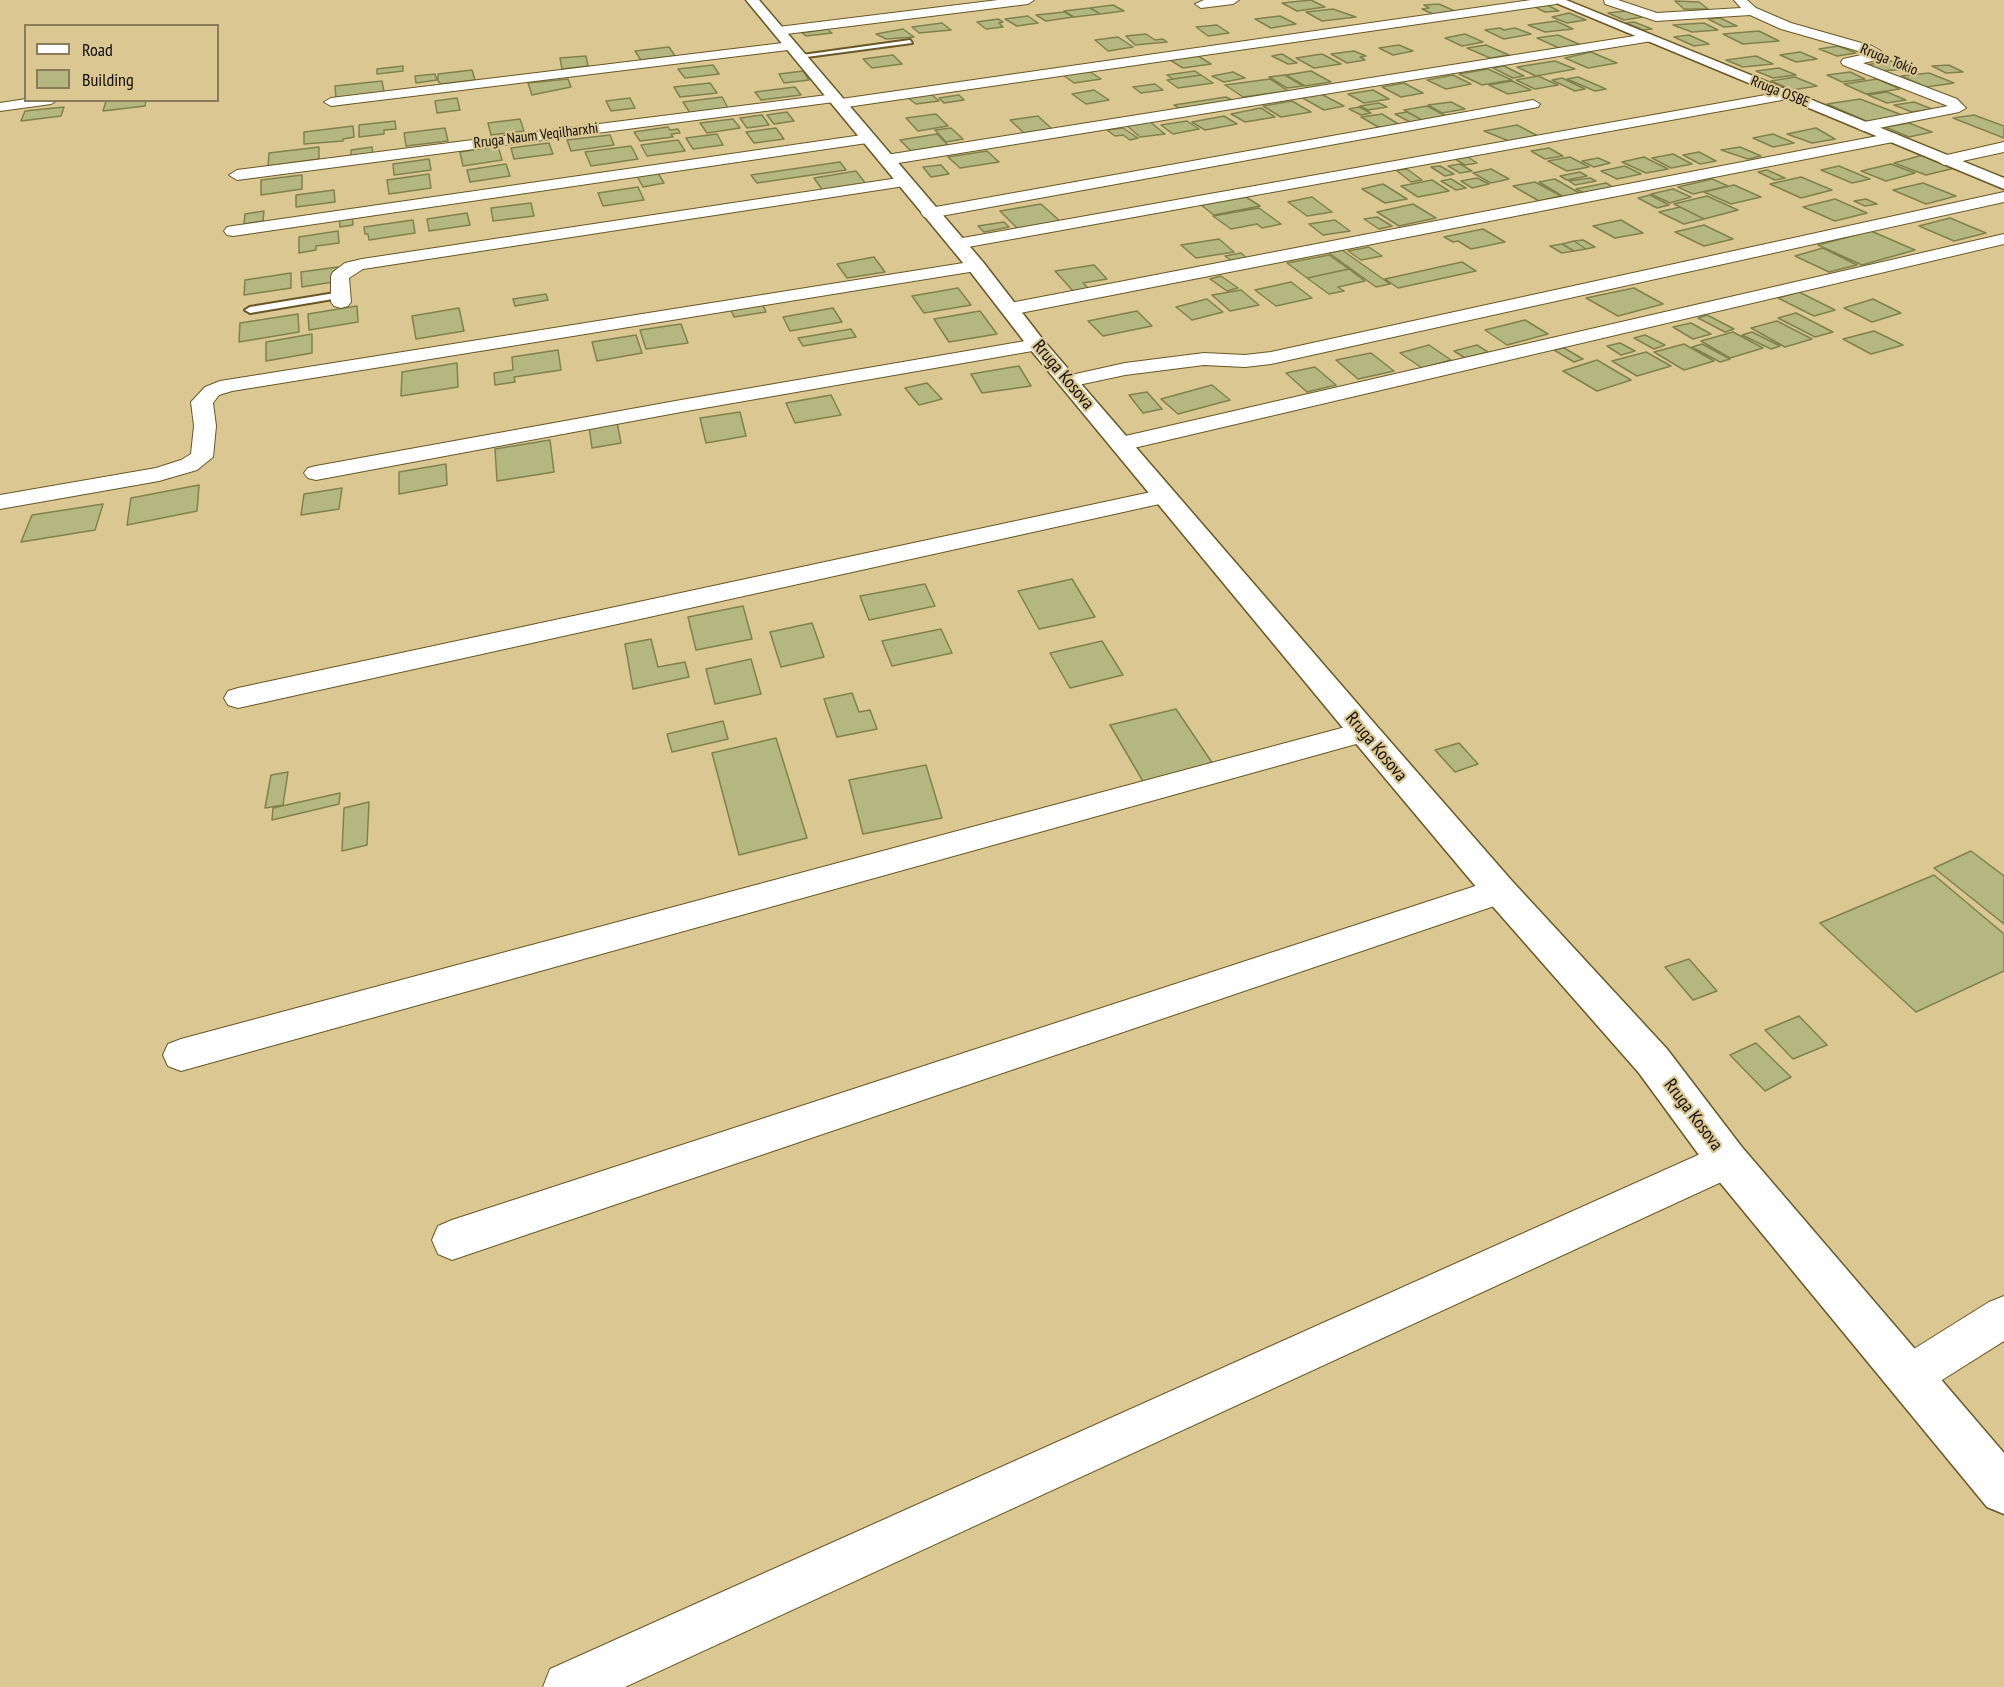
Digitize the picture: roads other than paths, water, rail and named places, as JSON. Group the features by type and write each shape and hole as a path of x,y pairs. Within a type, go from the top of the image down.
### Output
{"street":[{"name":"Rruga Kosova","path":"752,0 966,255 1037,345 1364,732 1500,891 1653,1061 1728,1160 2004,1490"},
{"path":"331,102 789,44 1028,0"},
{"path":"1202,4 1233,0"},
{"path":"233,231 864,132 1556,0"},
{"name":"Rruga OSBE","path":"1556,0 2004,184"},
{"name":"Rruga Tokio","path":"1740,0 1752,11 1786,26 1867,49 1876,56 1848,62 1952,102 1959,108 1864,126"},
{"path":"1609,1 1656,17 1752,11"},
{"path":"341,298 340,276 351,267 864,132 1647,38"},
{"path":"0,502 159,474 189,465 202,457 204,426 202,402 212,391 227,384 966,255 1788,95"},
{"path":"0,107 36,102"},
{"path":"930,213 1533,104"},
{"name":"Rruga Naum Veqilharxhi","path":"237,175 864,132"},
{"path":"1010,309 1893,138"},
{"path":"1944,160 2004,147"},
{"path":"1069,381 1125,369 1204,359 1245,361 1271,358 2004,197"},
{"path":"1121,444 2004,239"},
{"path":"316,473 681,406 1037,345"},
{"path":"238,698 1165,496"},
{"path":"181,1055 1364,732"},
{"path":"452,1240 1500,891"},
{"path":"568,1687 1728,1160"},
{"path":"1908,1377 2004,1317"}],"lane":[{"path":"789,44 910,42"},
{"path":"250,310 341,298"}]}
